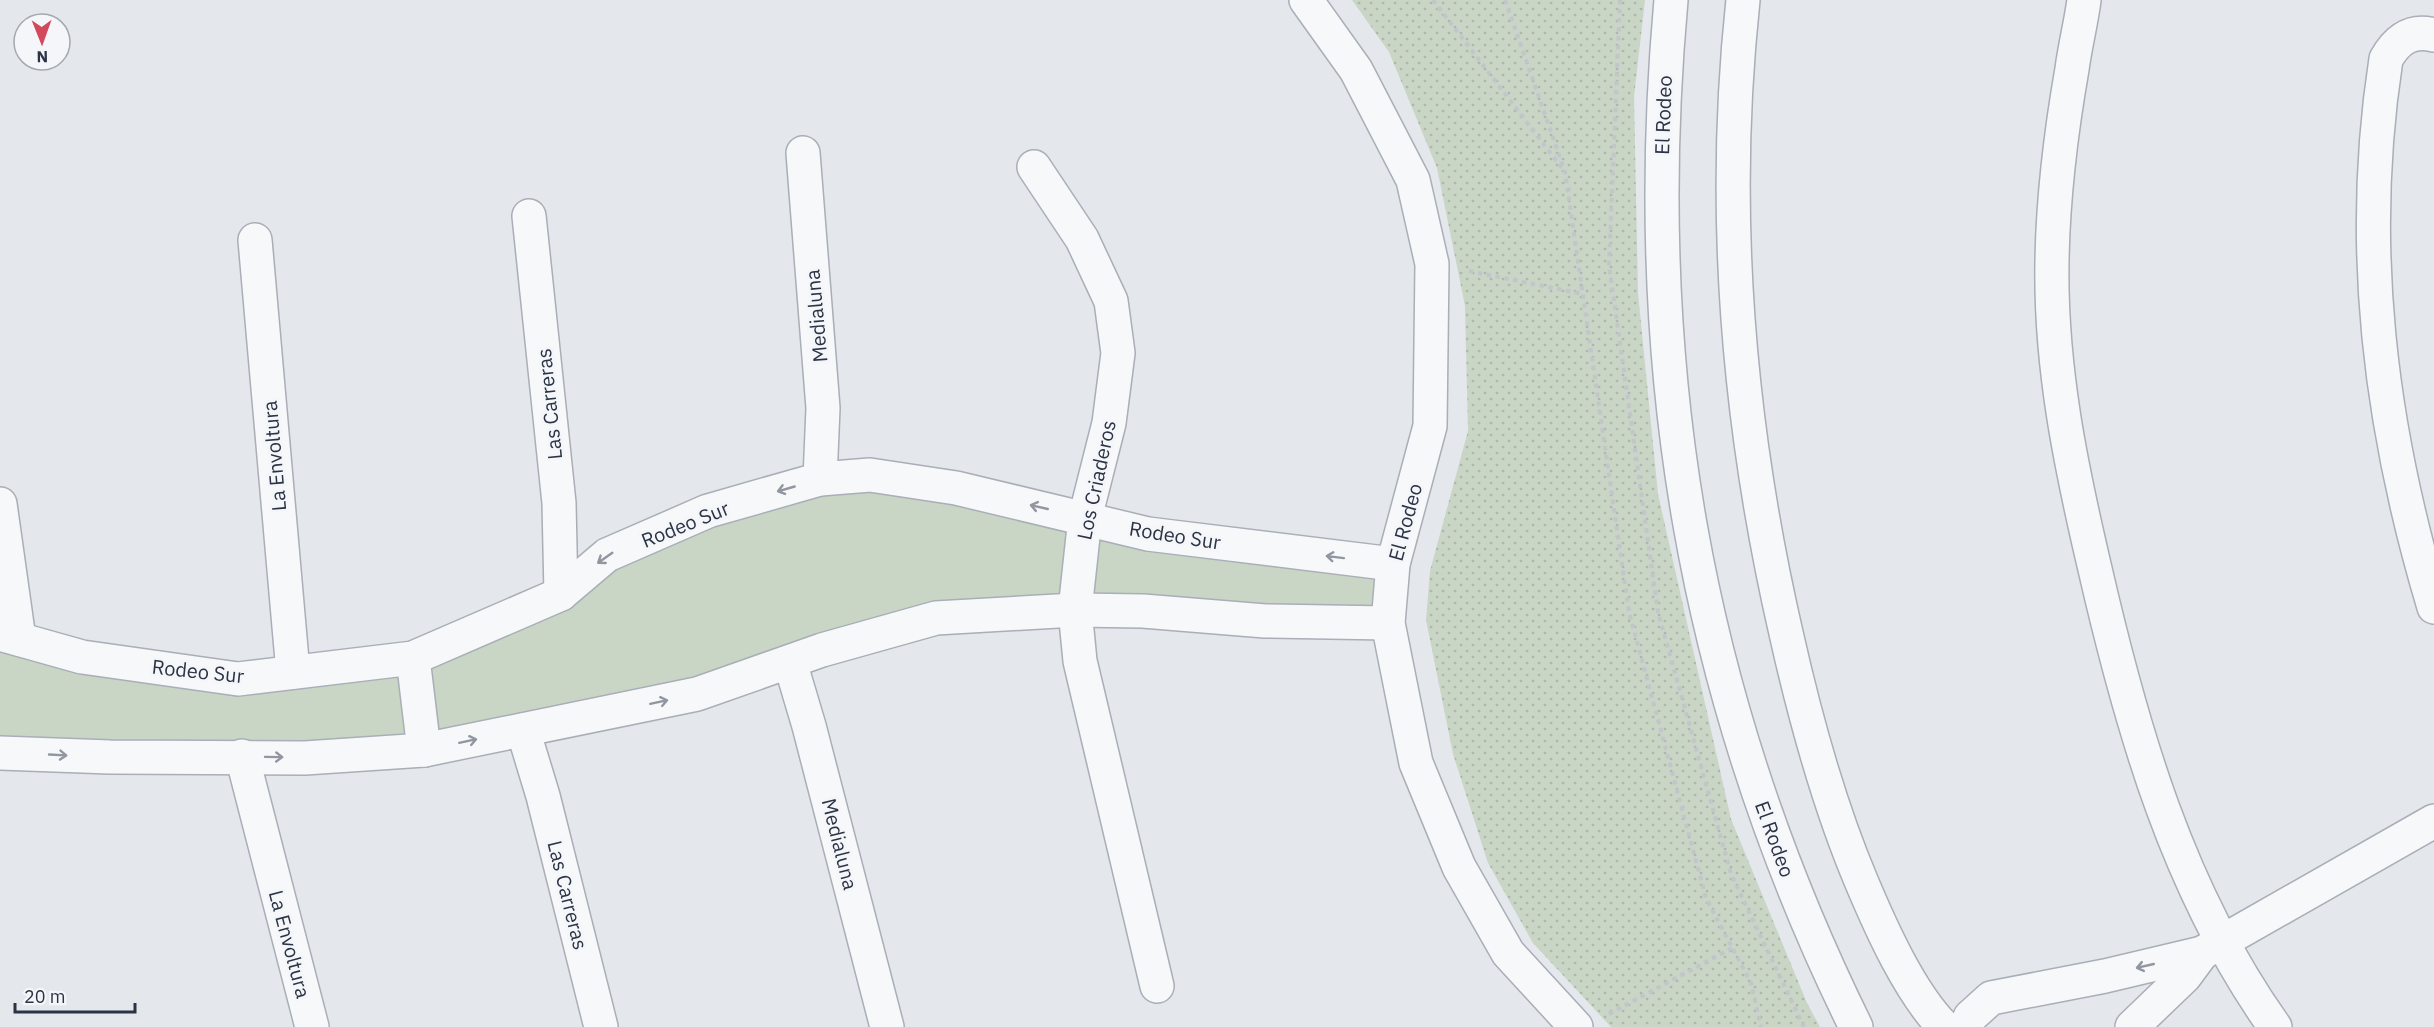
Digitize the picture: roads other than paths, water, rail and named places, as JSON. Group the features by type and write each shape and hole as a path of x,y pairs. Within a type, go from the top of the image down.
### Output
{"street":[{"name":"El Rodeo","path":"1306,0 1356,70 1413,180 1432,264 1430,426 1393,564 1388,622 1416,763 1459,867 1508,953 1576,1027"},
{"name":"El Rodeo","path":"1671,0 1663,90 1662,279 1668,376 1686,512 1719,667 1746,758 1800,906 1856,1027"},
{"path":"1743,0 1733,144 1736,321 1744,405 1772,572 1816,753 1844,842 1882,930 1926,1004 1944,1027"},
{"path":"2084,0 2054,198 2053,326 2058,389 2082,514 2135,727 2159,801 2187,872 2212,947 2275,1027"},
{"path":"2434,34 2410,34 2392,48 2386,59 2376,158 2373,246 2376,313 2393,446 2412,532 2434,607"},
{"name":"Medialuna","path":"803,153 824,408 820,479"},
{"name":"Los Criaderos","path":"1034,167 1082,239 1111,301 1118,353 1110,423 1085,518 1075,610 1080,661 1157,986"},
{"name":"Las Carreras","path":"529,216 559,503 561,594"},
{"name":"La Envoltura","path":"255,240 293,672"},
{"name":"Rodeo Sur","path":"10,636 82,657 238,679 413,658 561,594 607,555 708,511 820,479 870,475 956,488 1148,534 1393,564"},
{"path":"0,504 10,636"},
{"path":"0,753 110,757 305,758 424,750 696,694 790,662 936,618 1075,610 1143,611 1264,621 1388,622"},
{"path":"413,658 424,750"},
{"name":"Medialuna","path":"790,662 809,726 887,1027"},
{"name":"Las Carreras","path":"523,730 543,796 601,1027"},
{"name":"La Envoltura","path":"242,756 312,1027"},
{"path":"1967,1027 1970,1017 1991,998 2105,976 2212,947 2434,821"},
{"path":"2132,1027 2212,947"}]}
